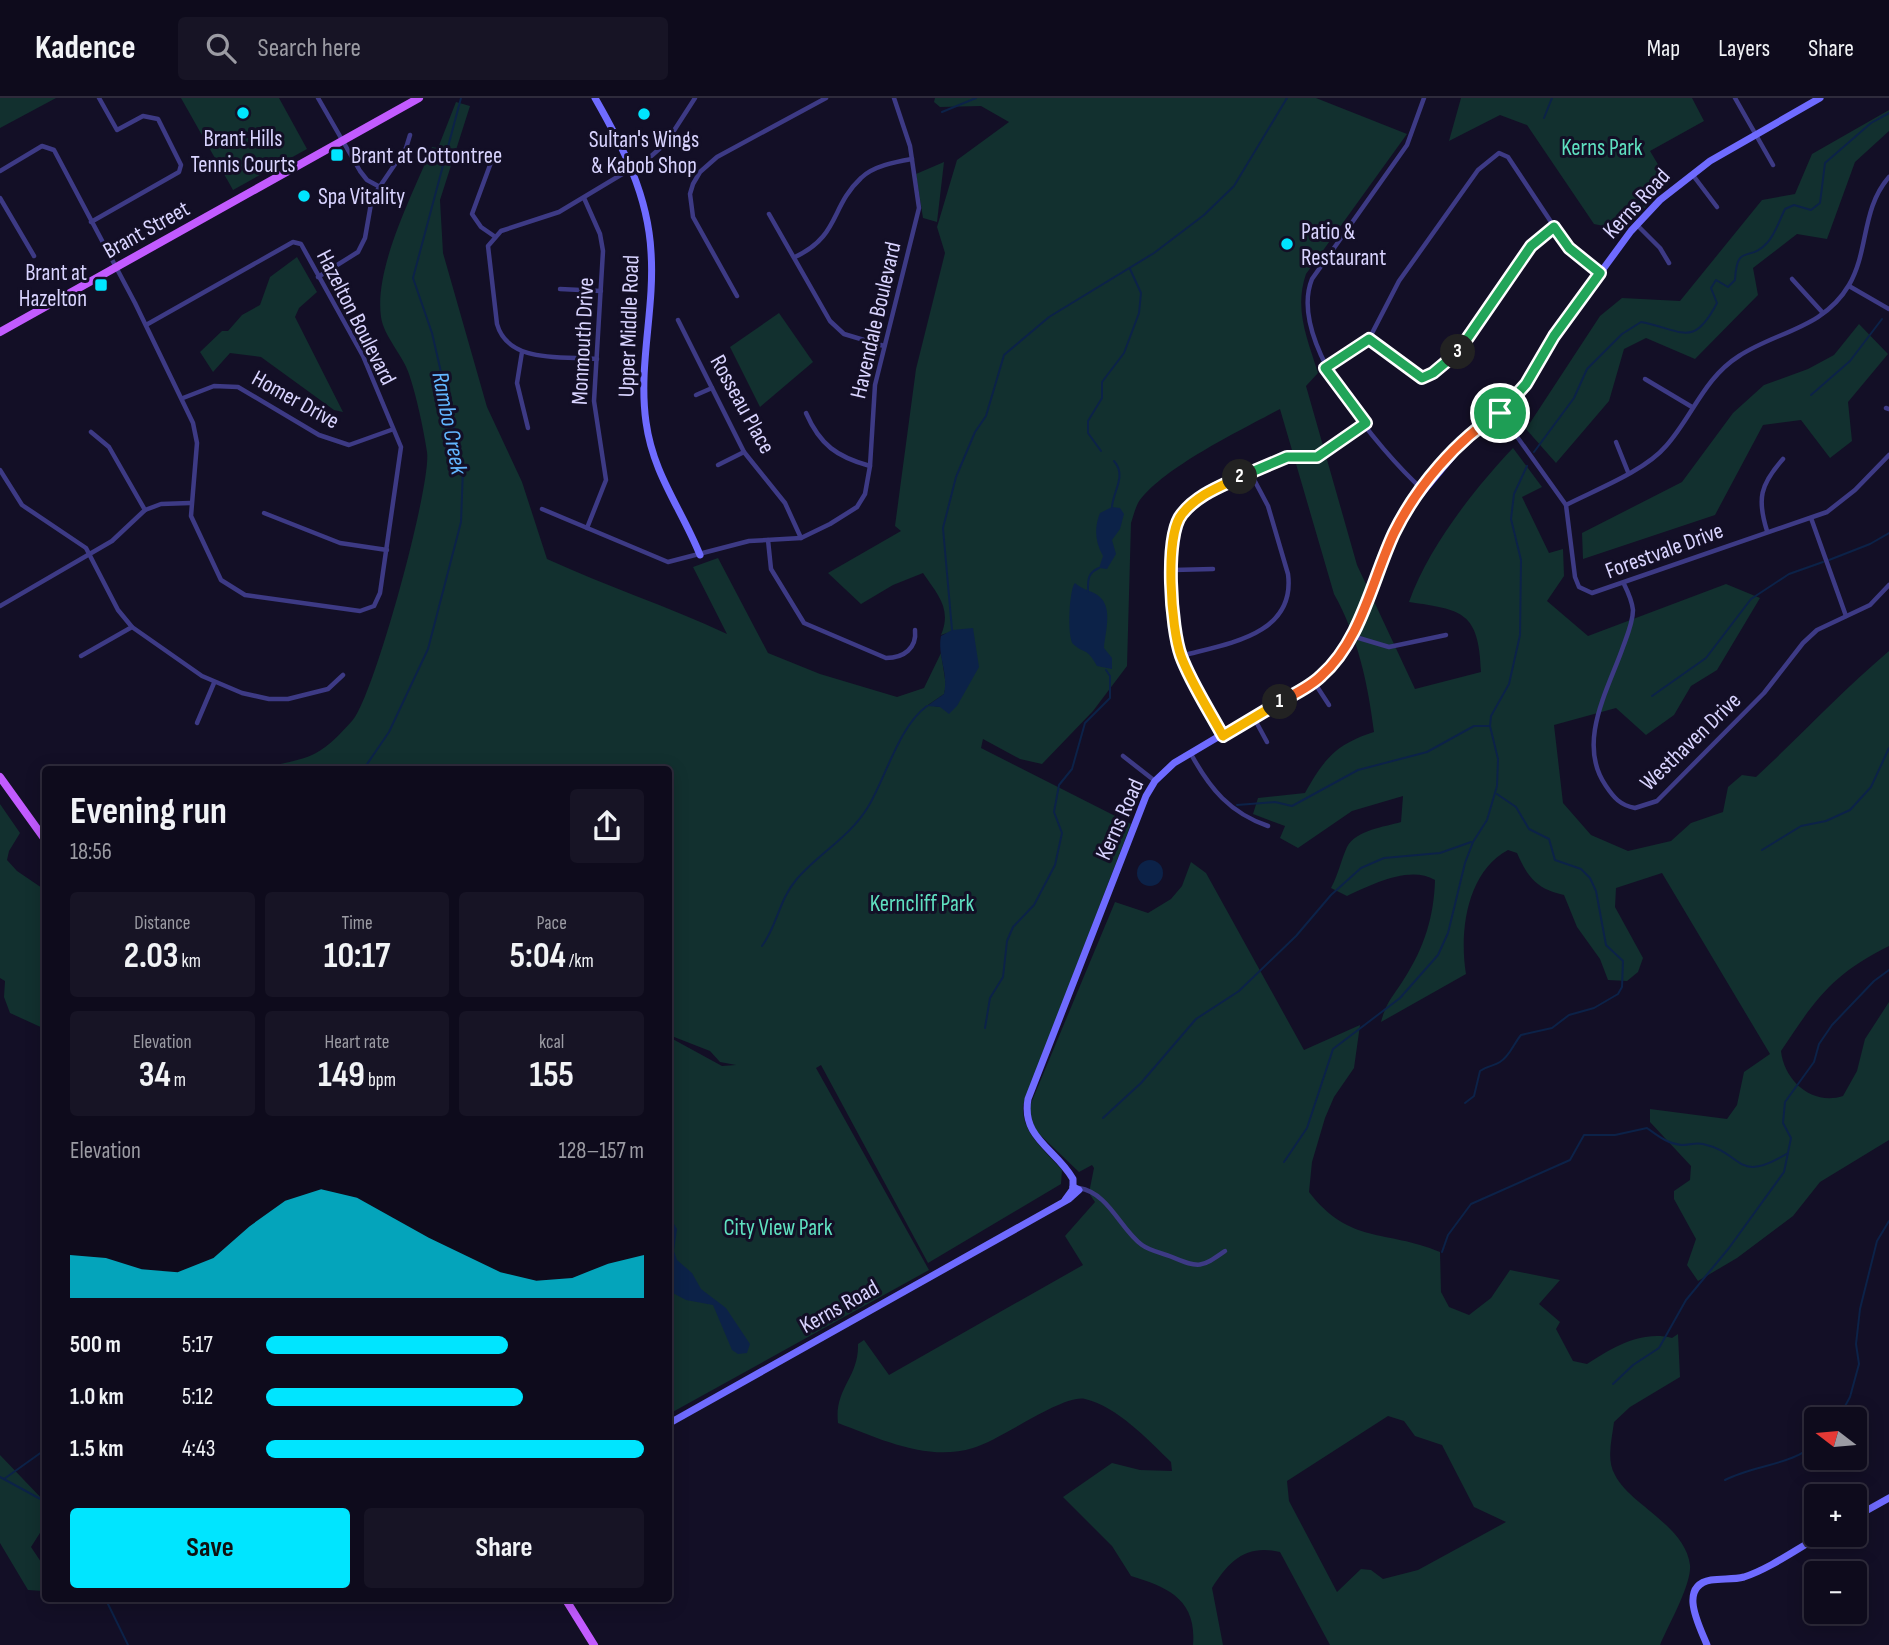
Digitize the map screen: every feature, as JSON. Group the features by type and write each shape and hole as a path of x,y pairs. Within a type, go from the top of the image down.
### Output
{"main road":[{"name":"Brant Street","path":"0,332 419,98"},
{"path":"0,778 42,836"},
{"path":"567,1602 594,1645"}],"street":[{"path":"91,222 178,172 181,165 158,119 143,116 117,130 99,98"},
{"path":"318,98 363,176 380,187"},
{"name":"Upper Middle Road","path":"595,98 633,169 646,214 652,253 644,369 646,423 664,486 699,555"},
{"path":"597,359 522,352 500,336 486,254 494,236 501,231 551,215 633,169 666,143 695,98"},
{"path":"737,296 693,217 690,194 693,184 700,172 718,157 826,98"},
{"name":"Havendale Boulevard","path":"541,509 668,562 725,546 801,538 857,507 864,494 870,466 875,385 919,208 912,159 894,98"},
{"path":"1423,490 1402,471 1325,368 1308,313 1308,288 1407,145 1424,98"},
{"path":"1735,98 1773,165"},
{"name":"Kerns Road","path":"672,1422 1065,1200 1076,1187 1064,1166 1031,1130 1026,1114 1028,1099 1132,829 1155,781 1174,763 1314,682 1339,656 1352,636 1395,531 1423,490 1471,434 1500,413 1526,384 1554,336 1637,225 1660,200 1692,174 1820,98"},
{"path":"318,278 358,252 365,238 372,198 406,148 410,135"},
{"name":"Hazelton Boulevard","path":"0,171 42,146 52,147 183,398 197,443 190,503 196,530 221,580 245,595 360,611 369,609 379,599 401,447 391,429 363,356 301,244 293,242 146,325"},
{"path":"1325,368 1369,339 1398,281 1478,170 1496,154 1502,152 1508,157 1569,248 1600,273"},
{"path":"493,157 472,214 481,227 494,236"},
{"path":"794,257 821,243 861,178 886,165 912,159"},
{"path":"1692,174 1717,207"},
{"path":"1566,505 1628,472 1666,447 1719,372 1738,356 1798,331 1823,313 1849,286 1858,264 1874,197 1889,177"},
{"path":"0,198 34,256"},
{"name":"Monmouth Drive","path":"584,198 600,234 603,251 594,401 606,480 587,528"},
{"path":"769,214 825,315 836,328 853,338 884,346"},
{"path":"1637,225 1660,248 1669,263"},
{"path":"1369,339 1417,374 1428,376 1463,348 1531,246 1554,227"},
{"path":"1792,279 1823,313"},
{"path":"1849,286 1889,309"},
{"path":"561,289 601,291"},
{"name":"Rosseau Place","path":"678,320 744,452 785,503 801,538"},
{"path":"522,352 517,383 528,428"},
{"path":"1645,379 1692,407"},
{"name":"Homer Drive","path":"183,398 214,386 238,387 319,435 349,445 391,429"},
{"path":"696,395 712,388"},
{"path":"806,413 818,438 834,453 870,466"},
{"name":"Forestvale Drive","path":"1500,413 1566,505 1578,587 1592,593 1811,518 1841,503 1889,455"},
{"path":"1223,736 1181,656 1176,634 1172,570 1174,539 1181,515 1203,494 1287,457 1317,457 1366,423"},
{"path":"91,432 109,447 145,510"},
{"path":"1616,442 1628,472"},
{"path":"718,465 744,452"},
{"path":"1767,532 1759,505 1762,492 1783,460"},
{"path":"0,470 22,505 80,542 90,554 118,610 132,627 214,683 256,697 288,699 328,689 343,675"},
{"path":"1181,656 1252,636 1267,628 1283,610 1290,586 1288,574 1268,506 1250,472"},
{"path":"0,606 123,533 145,510 160,503 190,503"},
{"path":"264,513 340,542 387,551"},
{"path":"1811,518 1846,616"},
{"path":"768,540 771,569 804,623 886,659 894,658 913,647 916,640 915,630"},
{"path":"1172,570 1213,569"},
{"name":"Westhaven Drive","path":"1624,584 1633,611 1630,629 1595,724 1592,744 1600,779 1615,799 1635,808 1657,801 1764,693 1803,643 1817,630 1870,605 1889,585"},
{"path":"81,656 132,627"},
{"path":"1352,636 1389,647 1446,635"},
{"path":"1314,682 1329,705"},
{"path":"197,723 214,683"},
{"path":"1254,718 1267,742"},
{"path":"1191,754 1206,782 1223,801 1249,820 1268,826"},
{"path":"1122,756 1155,781"},
{"path":"1076,1187 1087,1189 1110,1208 1148,1248 1198,1266 1211,1263 1225,1251"},
{"path":"1867,1510 1889,1498"},
{"path":"1707,1645 1693,1610 1693,1599 1700,1584 1712,1579 1748,1575 1804,1545"}],"green space":[{"path":"0,98 56,98 0,128"},
{"path":"181,98 279,98 307,149 233,190"},
{"path":"935,98 1316,98 1407,134 1306,274 1301,299 1303,324 1318,373 1306,386 1357,565 1415,689 1481,672 1476,636 1464,617 1442,608 1409,602 1440,540 1483,482 1513,448 1542,487 1522,497 1549,553 1563,549 1564,576 1547,601 1588,636 1726,584 1760,598 1717,670 1691,686 1674,715 1646,735 1616,708 1554,725 1563,803 1591,835 1628,851 1671,841 1691,823 1723,812 1728,787 1742,775 1756,777 1889,651 1889,946 1853,967 1826,990 1781,1051 1788,1072 1802,1088 1821,1097 1843,1096 1857,1071 1865,1039 1889,1002 1889,1140 1820,1182 1793,1216 1737,1258 1698,1281 1687,1265 1696,1239 1674,1199 1674,1191 1690,1180 1691,1166 1650,1122 1650,1109 1727,1119 1737,1105 1744,1072 1770,1054 1662,873 1616,888 1615,907 1643,958 1638,972 1627,981 1608,980 1600,959 1577,927 1564,895 1540,886 1525,869 1517,853 1508,850 1494,860 1483,873 1469,904 1464,940 1466,974 1381,1022 1388,1003 1422,944 1433,907 1435,880 1414,875 1391,878 1347,896 1331,888 1351,841 1371,830 1401,822 1403,796 1352,811 1298,848 1280,838 1285,826 1253,814 1258,798 1305,793 1332,754 1350,742 1374,732 1361,661 1350,627 1334,594 1280,409 1183,464 1149,490 1138,503 1131,523 1127,666 1093,711 1042,764 1020,759 983,739 981,748 1131,824 1023,1105 1023,1115 1030,1133 1062,1170 1061,1184 928,1263 821,1065 816,1068 929,1270 672,1412 672,1039 722,1066 736,1065 720,1062 710,1051 672,1036 672,766 268,766 316,753 352,721 373,675 399,591 420,505 427,452 409,374 383,324 380,297 383,276 397,231 432,147 438,148 456,102 470,106 440,200 443,253 487,407 522,482 547,559 727,634 693,567 718,558 768,653 820,674 897,697 924,688 941,653 946,685 944,694 928,705 940,707 950,676 947,633 941,635 945,617 942,602 923,573 893,585 861,604 828,573 901,531 895,526 916,369 945,253 937,227 957,160 1009,122 981,106 940,107 934,102"},
{"name":"Kerns Park","path":"1461,98 1692,98 1704,121 1650,151 1669,183 1623,230 1594,224 1527,125 1500,115 1449,141"},
{"path":"1889,110 1889,131 1855,162 1827,239 1797,234 1753,268 1758,295 1695,359 1646,338 1624,349 1609,401 1556,463 1526,429 1600,316 1622,298 1680,301 1762,200 1795,194 1812,154"},
{"path":"944,162 937,222 923,218 916,174"},
{"path":"297,257 317,292 299,308 295,317 343,412 334,410 261,357 230,353 213,372 200,352 222,331 228,331 242,315 260,305 270,277"},
{"path":"779,313 813,362 760,407 730,347"},
{"path":"1859,324 1888,354 1848,402 1852,441 1830,458 1801,420 1763,425 1715,515 1583,559 1582,533 1682,482 1733,413 1764,385 1808,369 1834,355"},
{"path":"0,804 20,833 9,851 7,860 17,871 42,888 42,1028 10,1013 4,997 5,981 0,978"},
{"path":"1191,862 1206,873 1304,1050 1360,1025 1354,1068 1334,1097 1312,1162 1309,1192 1324,1209 1354,1228 1440,1252 1441,1292 1449,1307 1469,1315 1491,1298 1510,1270 1560,1280 1539,1304 1560,1322 1556,1329 1573,1361 1587,1364 1638,1338 1672,1338 1678,1334 1680,1377 1630,1407 1614,1422 1610,1449 1612,1469 1622,1486 1678,1538 1690,1565 1683,1594 1660,1645 1330,1645 1280,1552 1257,1550 1232,1563 1212,1588 1223,1645 1193,1645 1193,1629 1185,1606 1167,1591 1131,1576 1112,1546 1063,1497 1112,1463 1140,1470 1172,1471 1171,1462 1131,1425 1109,1409 1085,1399 1075,1399 1047,1410 985,1443 956,1452 904,1447 838,1423 840,1401 855,1366 858,1344 864,1340 889,1375 1083,1265 1065,1236 1095,1202 1089,1193 1094,1168 1092,1165 1079,1172 1035,1130 1029,1108 1115,902 1148,913 1171,899 1182,886","holes":["1388,1416 1404,1421 1415,1436 1442,1445 1474,1507 1506,1522 1418,1570 1383,1579 1371,1570 1361,1569 1337,1592 1289,1501 1287,1481"]},
{"path":"0,1455 42,1499 42,1530 31,1547 42,1564 42,1591 28,1590 0,1543"}],"water":[{"path":"1112,507 1120,508 1124,514 1120,529 1112,540 1116,554 1107,569 1099,568 1103,556 1097,540 1097,524 1100,513"},
{"path":"1075,583 1104,602 1107,628 1104,648 1112,658 1112,669 1097,666 1088,653 1071,640 1071,594"},
{"path":"973,628 979,667 957,706 949,714 940,707 927,706 944,694 941,636 952,630"},
{"path":"1150,860 1159,864 1163,873 1159,882 1150,886 1141,882 1137,873 1141,864"},
{"path":"672,1221 677,1229 674,1251 677,1260 692,1273 701,1289 726,1308 750,1344 747,1353 738,1354 732,1350 713,1305 686,1300 672,1293"}],"waterway":[{"name":"Rambo Creek","path":"366,766 389,732 428,649 461,522 463,468 432,333 413,278 461,98"},
{"path":"942,112 976,98"},
{"path":"952,630 943,528 956,477 975,432 986,416 1004,355 1049,317 1154,253 1204,215 1234,186 1287,98"},
{"path":"1544,118 1552,98"},
{"path":"1534,452 1574,398 1587,369 1622,334 1641,322 1686,333 1701,327 1717,303 1711,288 1716,280 1728,287 1735,280 1738,261 1767,243 1785,209 1794,205 1811,210 1820,203 1825,163 1871,123 1889,113"},
{"path":"1101,451 1088,433 1088,421 1102,398 1102,382 1124,353 1139,313 1141,293 1130,269"},
{"path":"1811,395 1850,361 1882,319"},
{"path":"1112,507 1119,478 1118,467 1114,461"},
{"path":"1284,1162 1307,1128 1333,1049 1400,998 1438,955 1448,933 1465,863 1473,842 1487,820 1497,786 1498,759 1490,726 1491,716 1509,684 1520,635 1521,560 1511,519 1514,494 1527,466"},
{"path":"1829,560 1870,544 1889,533"},
{"path":"1652,696 1706,658 1751,599 1789,574 1823,562"},
{"path":"1088,592 1090,575 1099,568"},
{"path":"985,1028 990,998 1003,977 1007,941 1013,927 1034,905 1055,865 1062,833 1054,812 1059,785 1072,769 1085,723 1110,698 1110,676 1106,670"},
{"path":"762,946 790,888 861,818 908,726 927,706"},
{"path":"1237,805 1275,802 1292,806 1358,770 1427,752 1474,726 1489,726"},
{"path":"1762,850 1801,826 1826,821 1850,810 1871,787 1889,748"},
{"path":"1465,1103 1474,1096 1480,1071 1503,1059 1521,1035 1552,1028 1569,1015 1594,1008 1618,994 1622,987 1623,961 1606,945 1596,891 1590,878 1581,869 1555,860 1549,839 1529,829 1516,807 1497,794"},
{"path":"1103,1118 1141,1083 1196,1019 1239,991 1296,936 1331,895 1361,868 1384,858 1440,853 1471,842"},
{"path":"1613,1384 1633,1365 1659,1348 1686,1300 1729,1248 1784,1172 1791,1138 1783,1123 1785,1102 1814,1062 1819,1044 1832,1025 1874,981 1889,970"},
{"path":"1442,1252 1448,1235 1471,1204 1570,1160 1584,1135 1615,1135 1647,1128 1672,1143 1700,1143 1716,1148 1749,1167 1771,1162 1788,1153"},
{"path":"1845,1407 1859,1364 1856,1344 1860,1309 1877,1241 1889,1221"},
{"path":"4,1479 42,1452"},
{"path":"1725,1480 1804,1452"},
{"path":"0,1477 42,1500"},
{"path":"107,1602 128,1645"}],"place":[{"name":"Brant Hills Tennis Courts","path":"243,113"},
{"name":"Sultan's Wings & Kabob Shop","path":"644,114"},
{"name":"Brant at Cottontree","path":"337,155"},
{"name":"Spa Vitality","path":"304,196"},
{"name":"Patio & Restaurant","path":"1287,244"},
{"name":"Brant at Hazelton","path":"101,285"}],"route":[{"path":"1554,227 1569,248 1600,273 1554,336 1526,384 1500,413 1471,434 1452,454 1406,512 1383,558 1352,636 1324,674 1223,736 1181,656 1176,634 1172,584 1174,539 1181,515 1203,494 1287,457 1317,457 1366,423 1325,368 1341,360 1369,339 1422,378 1433,373 1463,348 1531,246 1554,227"}],"park label":[{"name":"Kerncliff Park","path":"922,903"},
{"name":"City View Park","path":"778,1227"}]}
